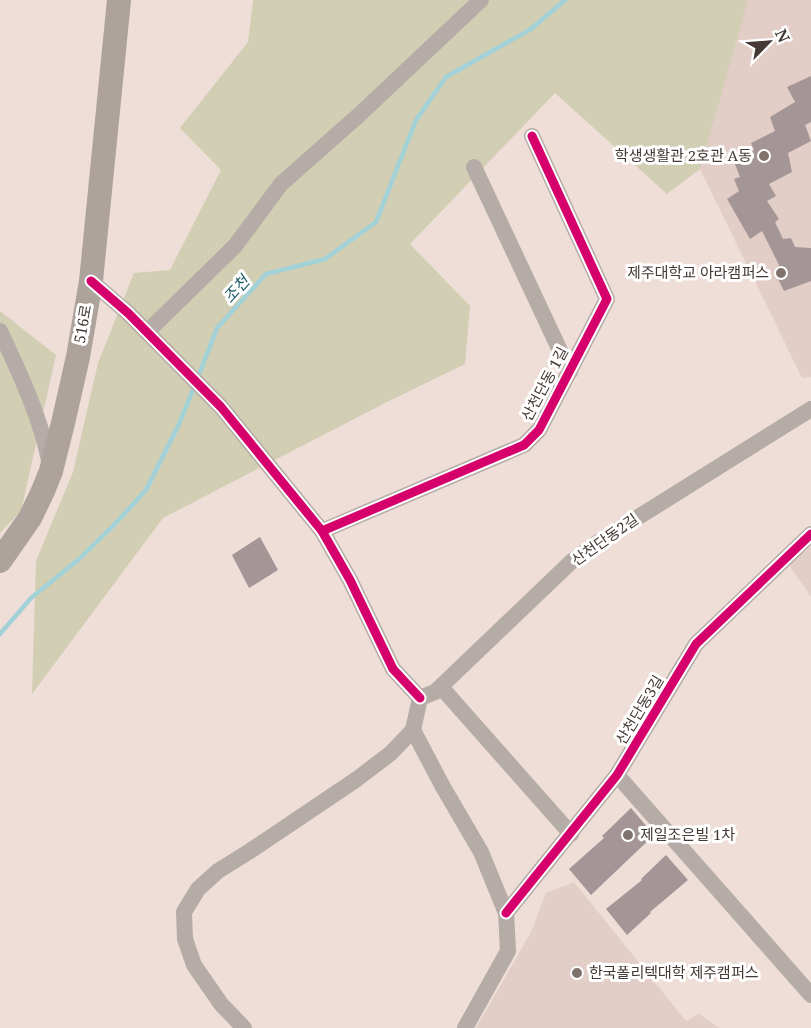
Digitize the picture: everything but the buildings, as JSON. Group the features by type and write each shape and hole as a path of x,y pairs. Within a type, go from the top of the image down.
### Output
{"main road":[{"name":"516로","path":"0,561 30,518 51,471 78,357 91,281 119,0"}],"street":[{"path":"147,332 235,246 280,184 359,115 481,0"},
{"name":"산천단동 1길","path":"321,531 524,445 539,430 570,372 608,299 532,136"},
{"path":"474,167 570,372"},
{"path":"91,281 128,313 221,406 321,531 350,580 393,669 420,698 413,730 391,753 218,872 198,889 184,912 185,939 194,965 221,1004 244,1028"},
{"path":"0,332 19,371 45,440 51,471"},
{"name":"산천단동2길","path":"420,698 441,687 572,561 600,541 811,409"},
{"name":"산천단동3길","path":"506,913 617,775 696,644 811,534"},
{"path":"441,687 571,834"},
{"path":"413,730 481,852 506,913 508,951 465,1028"},
{"path":"617,775 811,995"}],"shaded area":[{"path":"253,0 748,0 700,169 667,194 555,93 410,244 470,306 465,364 163,518 32,694 36,561 73,472 98,363 134,273 170,270 221,170 180,128 248,42"},
{"name":"제주대학교 아라캠퍼스","path":"732,0 811,0 811,377 802,378 700,169"},
{"path":"0,311 56,355 21,511 0,533"},
{"path":"811,546 811,597 789,565"},
{"name":"한국폴리텍대학 제주캠퍼스","path":"574,882 686,1021 699,1014 720,1028 476,1028 531,932 546,893"}],"waterway":[{"name":"조천","path":"198,377 217,328 266,274 325,259 376,222 416,120 446,77 531,29 565,0"},
{"name":"조천","path":"0,634 31,598 78,560 146,490 179,424 195,385"}],"cycle path":[{"path":"322,531 524,445 539,430 607,299 532,136"},
{"path":"91,281 128,313 221,407 322,531 350,580 393,669 420,698"},
{"path":"506,913 617,775 696,644 811,534"}],"place":[{"name":"학생생활관 2호관 A동","path":"764,156"},
{"name":"제주대학교 아라캠퍼스","path":"781,273"},
{"name":"제일조은빌 1차","path":"628,835"},
{"name":"한국폴리텍대학 제주캠퍼스","path":"577,973"}]}
